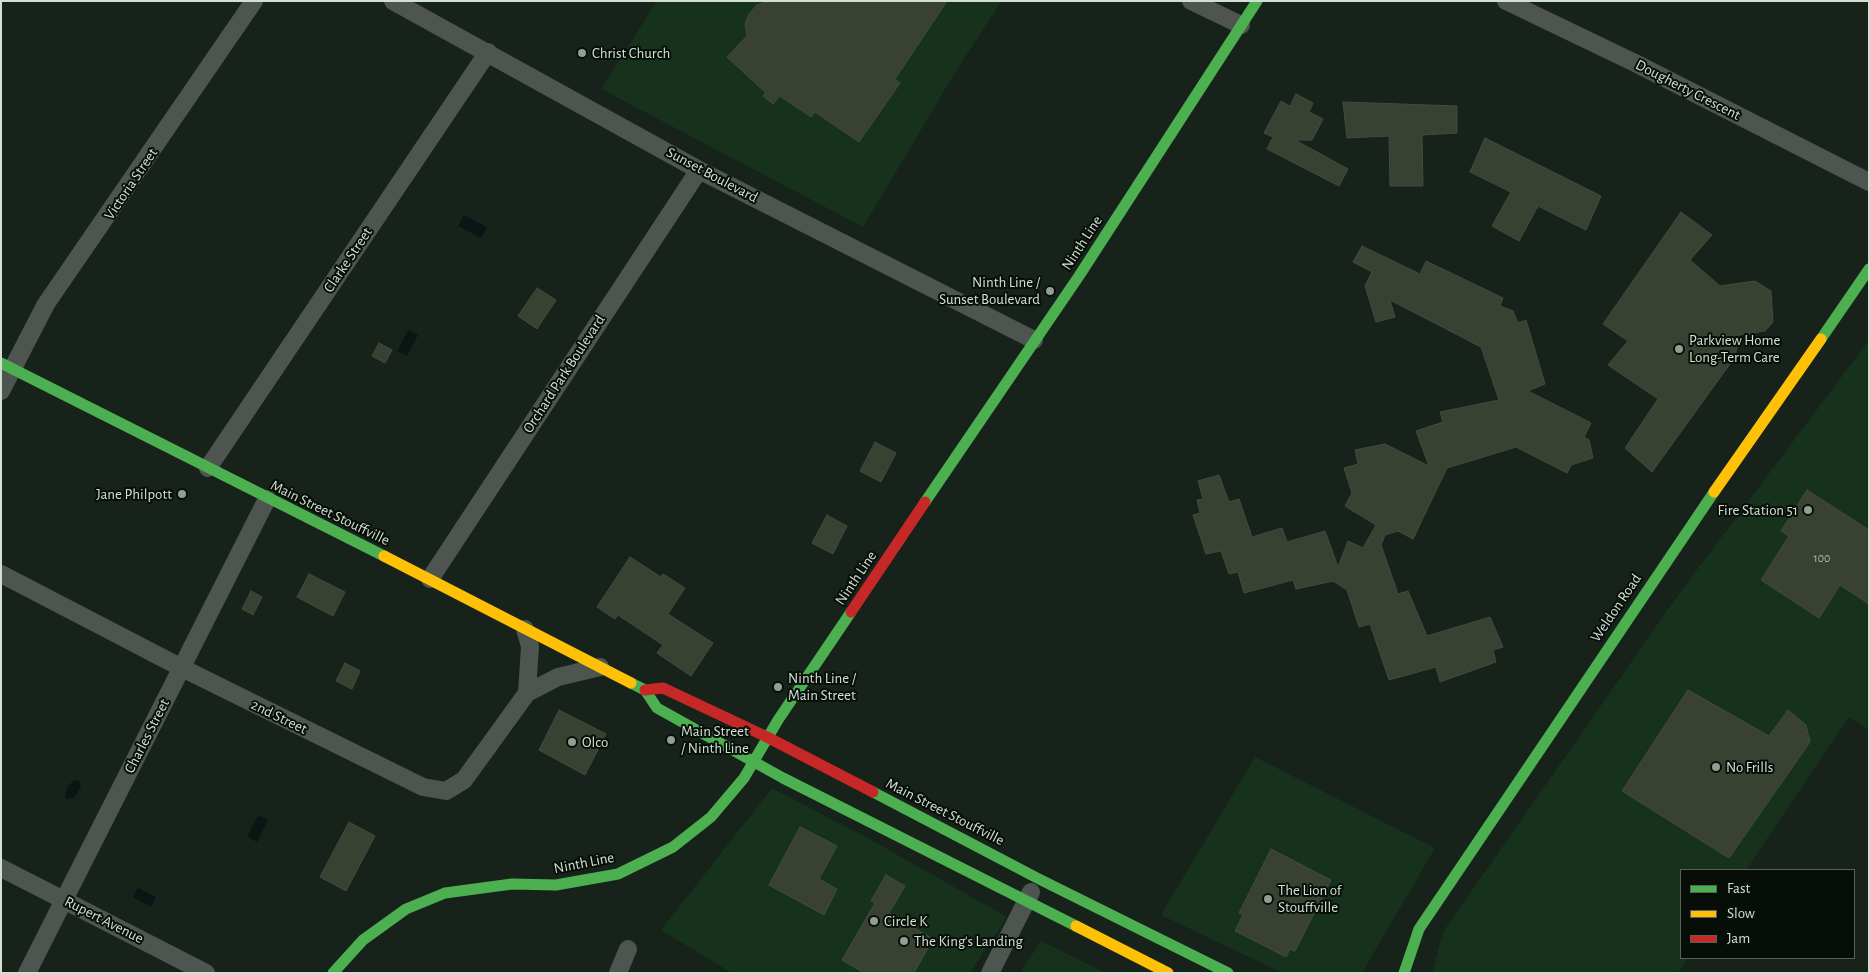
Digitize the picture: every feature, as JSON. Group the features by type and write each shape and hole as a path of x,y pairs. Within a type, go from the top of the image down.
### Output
{"main road":[{"name":"Ninth Line","path":"333,973 363,940 406,909 445,894 512,884 556,885 618,874 674,847 711,816 744,778 767,737 1181,120 1257,1"},
{"name":"Weldon Road","path":"1404,973 1419,929 1655,577 1869,269"},
{"name":"Main Street Stouffville","path":"7,366 267,499 430,579 645,690 657,708 753,761 1168,973"},
{"name":"Main Street Stouffville","path":"645,690 663,688 767,737 1039,879 1228,973"}],"street":[{"name":"Victoria Street","path":"1,391 7,366 46,304 60,288 254,1"},
{"name":"Sunset Boulevard","path":"393,1 699,170 1034,340"},
{"path":"1191,1 1240,25"},
{"name":"Dougherty Crescent","path":"1506,1 1635,63 1869,182"},
{"name":"Clarke Street","path":"208,468 488,52"},
{"name":"Orchard Park Boulevard","path":"430,579 699,170"},
{"name":"Charles Street","path":"27,973 267,499"},
{"name":"2nd Street","path":"1,574 182,668 423,787 446,791 464,780 527,693 558,677 600,667"},
{"name":"2nd Street","path":"526,629 530,646 527,693"},
{"name":"Rupert Avenue","path":"1,868 206,973"},
{"path":"990,973 1039,879"},
{"path":"618,973 628,949"}],"shaded area":[{"path":"657,1 1002,1 959,66 863,227 601,89"},
{"path":"464,215 487,227 481,238 458,226"},
{"path":"408,330 418,335 407,356 397,351"},
{"path":"1869,340 1869,730 1849,717 1747,869 1680,869 1680,959 1687,959 1678,973 1432,973 1443,932 1678,595"},
{"path":"1255,757 1435,848 1362,973 1282,973 1161,915"},
{"path":"74,780 79,781 81,787 74,798 67,799 65,797 67,787"},
{"path":"772,788 873,841 1007,917 970,973 732,973 661,930"},
{"path":"258,815 268,820 257,842 247,837"},
{"path":"138,888 156,897 151,907 133,897"},
{"path":"1041,941 1105,973 1020,973"}],"building":[{"path":"768,1 947,1 895,79 900,83 859,142 815,112 811,117 780,96 773,104 763,96 766,93 727,57 747,36 745,24 749,14 757,5"},
{"path":"1296,94 1313,103 1309,112 1323,119 1312,140 1295,140 1348,169 1339,186 1267,149 1273,137 1264,133 1281,101 1290,106"},
{"path":"1343,102 1457,106 1457,133 1422,135 1423,186 1390,186 1389,136 1347,138"},
{"path":"1485,138 1601,196 1586,230 1538,206 1519,241 1492,226 1511,192 1470,172"},
{"name":"Parkview Home Long-Term Care","path":"1681,212 1712,235 1690,260 1720,286 1755,281 1771,291 1773,322 1765,331 1739,335 1735,357 1652,472 1625,448 1658,399 1608,365 1628,341 1603,324"},
{"path":"1362,246 1420,274 1426,261 1503,298 1500,306 1513,311 1518,323 1526,320 1545,384 1528,391 1591,423 1584,437 1589,440 1593,458 1571,465 1567,473 1516,447 1447,468 1413,539 1398,531 1385,535 1381,545 1398,594 1408,591 1427,636 1490,617 1503,647 1493,650 1496,662 1440,682 1436,667 1389,680 1370,624 1359,627 1347,590 1333,581 1296,589 1293,580 1244,593 1238,572 1229,574 1221,551 1206,554 1193,515 1200,513 1197,500 1203,499 1198,481 1219,475 1229,502 1239,499 1252,537 1282,528 1287,542 1325,531 1338,567 1348,541 1363,548 1376,525 1345,506 1352,493 1344,468 1358,464 1355,450 1385,444 1429,466 1416,431 1443,422 1440,412 1499,400 1481,347 1390,300 1395,317 1376,322 1365,286 1372,272 1353,262"},
{"path":"537,288 556,300 537,329 518,316"},
{"path":"379,343 392,350 385,363 372,356"},
{"path":"875,442 896,453 881,482 860,471"},
{"path":"1807,490 1869,530 1869,604 1840,585 1819,618 1761,580 1789,536 1781,531"},
{"path":"827,515 847,526 833,554 812,543"},
{"path":"630,557 661,577 663,574 685,588 668,614 713,643 691,676 657,653 663,645 618,615 615,619 597,607"},
{"path":"309,574 345,592 333,616 297,597"},
{"path":"251,591 262,597 253,615 242,609"},
{"path":"345,663 360,671 352,689 336,681"},
{"name":"No Frills","path":"1688,690 1769,736 1788,710 1806,725 1810,742 1729,858 1622,791"},
{"name":"Olco","path":"559,710 606,734 585,775 539,750"},
{"path":"349,822 375,836 346,891 320,877"},
{"path":"800,827 837,846 819,879 837,889 824,915 769,885"},
{"path":"1271,849 1331,880 1295,951 1290,949 1286,957 1235,931 1243,915 1239,913"},
{"path":"886,875 905,886 889,913 933,939 914,973 864,973 842,960 875,903 871,901"}],"traffic: fast":[{"path":"925,502 1079,276 1257,1"},
{"path":"1821,339 1869,269"},
{"path":"1,363 384,556"},
{"path":"1404,973 1419,929 1714,492"},
{"path":"333,973 363,940 406,909 445,893 512,884 556,885 618,874 673,847 711,817 744,778 778,720 851,612"},
{"path":"631,683 645,690 657,708 783,778 1076,926"},
{"path":"873,792 1039,879 1228,973"}],"traffic: slow":[{"path":"1714,492 1821,339"},
{"path":"384,556 631,683"},
{"path":"1076,926 1168,973"}],"traffic: jam":[{"path":"851,612 925,502"},
{"path":"645,690 663,688 767,737 873,792"}],"place":[{"name":"Christ Church","path":"582,53"},
{"name":"Ninth Line / Sunset Boulevard","path":"1050,291"},
{"name":"Parkview Home Long-Term Care","path":"1679,349"},
{"name":"Jane Philpott","path":"182,494"},
{"name":"Fire Station 51","path":"1808,510"},
{"name":"Ninth Line / Main Street","path":"778,687"},
{"name":"Main Street / Ninth Line","path":"671,740"},
{"name":"Olco","path":"572,742"},
{"name":"No Frills","path":"1716,767"},
{"name":"The Lion of Stouffville","path":"1268,899"},
{"name":"Circle K","path":"874,921"},
{"name":"The King's Landing","path":"904,941"}]}
